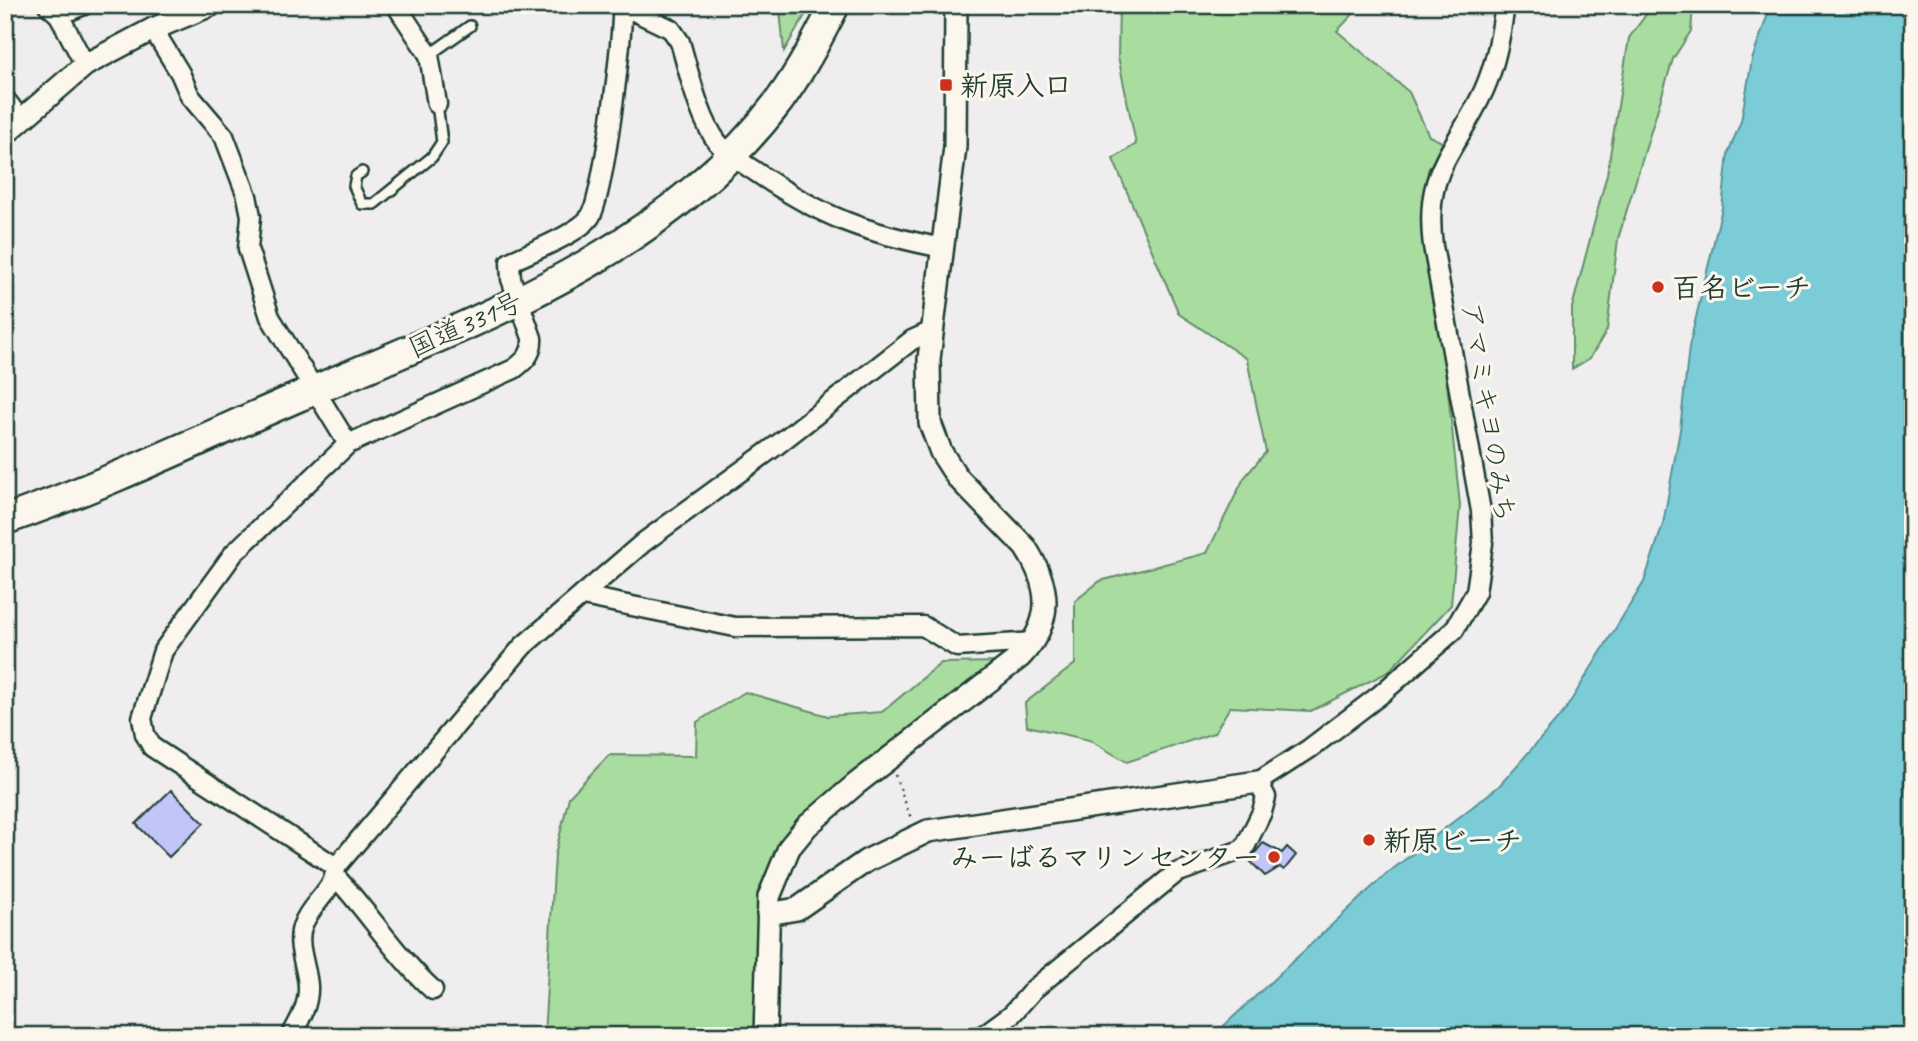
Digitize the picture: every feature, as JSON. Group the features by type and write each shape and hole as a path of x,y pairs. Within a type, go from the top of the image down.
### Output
{"highway":[{"name":"国道331号","path":"5,520 316,389 520,300 576,271 645,228 702,183 730,155 779,101 835,5"}],"street":[{"path":"84,5 54,10 85,65"},
{"path":"5,99 13,127 85,65 153,29 211,5"},
{"path":"433,990 409,967 336,871 152,747 145,734 142,719 163,651 234,553 348,444 522,363 533,348 520,300 511,279 510,262 573,230 591,216 604,170 622,5 671,29 680,42 715,138 730,155 788,194 829,217 891,238 943,248"},
{"path":"765,1036 769,897 789,848 807,826 856,784 999,674 1034,642 1043,621 1046,597 1034,561 1025,547 957,477 935,440 928,406 932,331 955,147 956,5"},
{"name":"アマミキヨのみち","path":"1258,782 1301,755 1380,695 1454,631 1476,592 1483,543 1481,510 1433,246 1430,203 1436,176 1490,75 1505,5"},
{"path":"404,8 429,55 437,104"},
{"path":"153,29 180,73 190,96 224,136 247,196 251,216 248,249 264,301 277,329 348,444"},
{"path":"291,1036 302,1017 308,987 301,944 302,928 336,871 493,678 523,646 644,542 777,445 912,340 932,331"},
{"path":"583,596 735,627 923,626 957,647 1034,642"},
{"path":"768,914 797,909 866,861 917,835 949,825 1258,782 1266,797 1262,812 1244,849 1176,873 1034,989 1012,1014 982,1036"}],"lane":[{"path":"429,55 470,26"},
{"path":"362,172 356,176 354,186 362,204 374,204 432,157 442,142 437,104"}],"path":[{"path":"893,768 917,835"}],"green space":[{"path":"779,5 811,5 784,51 780,10"},
{"path":"1119,5 1362,5 1337,31 1409,92 1429,136 1444,143 1428,170 1424,201 1425,238 1437,287 1460,505 1451,605 1388,672 1311,711 1230,707 1214,733 1127,762 1089,740 1027,726 1025,703 1075,664 1075,601 1100,581 1207,553 1244,478 1266,452 1247,359 1179,314 1113,159 1136,144 1118,56"},
{"path":"1653,5 1693,5 1691,31 1673,59 1618,239 1607,330 1590,358 1572,369 1572,308 1607,174 1629,38"},
{"path":"1002,662 784,838 762,885 754,1036 544,1036 555,855 569,797 609,755 696,756 697,722 745,692 828,716 882,712 941,663"}],"water":[{"path":"1771,5 1913,5 1913,1036 1213,1036 1384,876 1499,786 1564,712 1644,582 1663,524 1680,430 1689,347 1722,208 1728,154 1741,121 1752,60"}],"building":[{"path":"171,790 204,823 169,857 136,824"},
{"path":"1263,843 1282,853 1287,847 1296,855 1284,870 1280,867 1265,876 1249,860"}],"place":[{"name":"新原入口","path":"946,85"},
{"name":"百名ビーチ","path":"1658,287"},
{"name":"新原ビーチ","path":"1369,840"},
{"name":"みーばるマリンセンター","path":"1274,857"}]}
